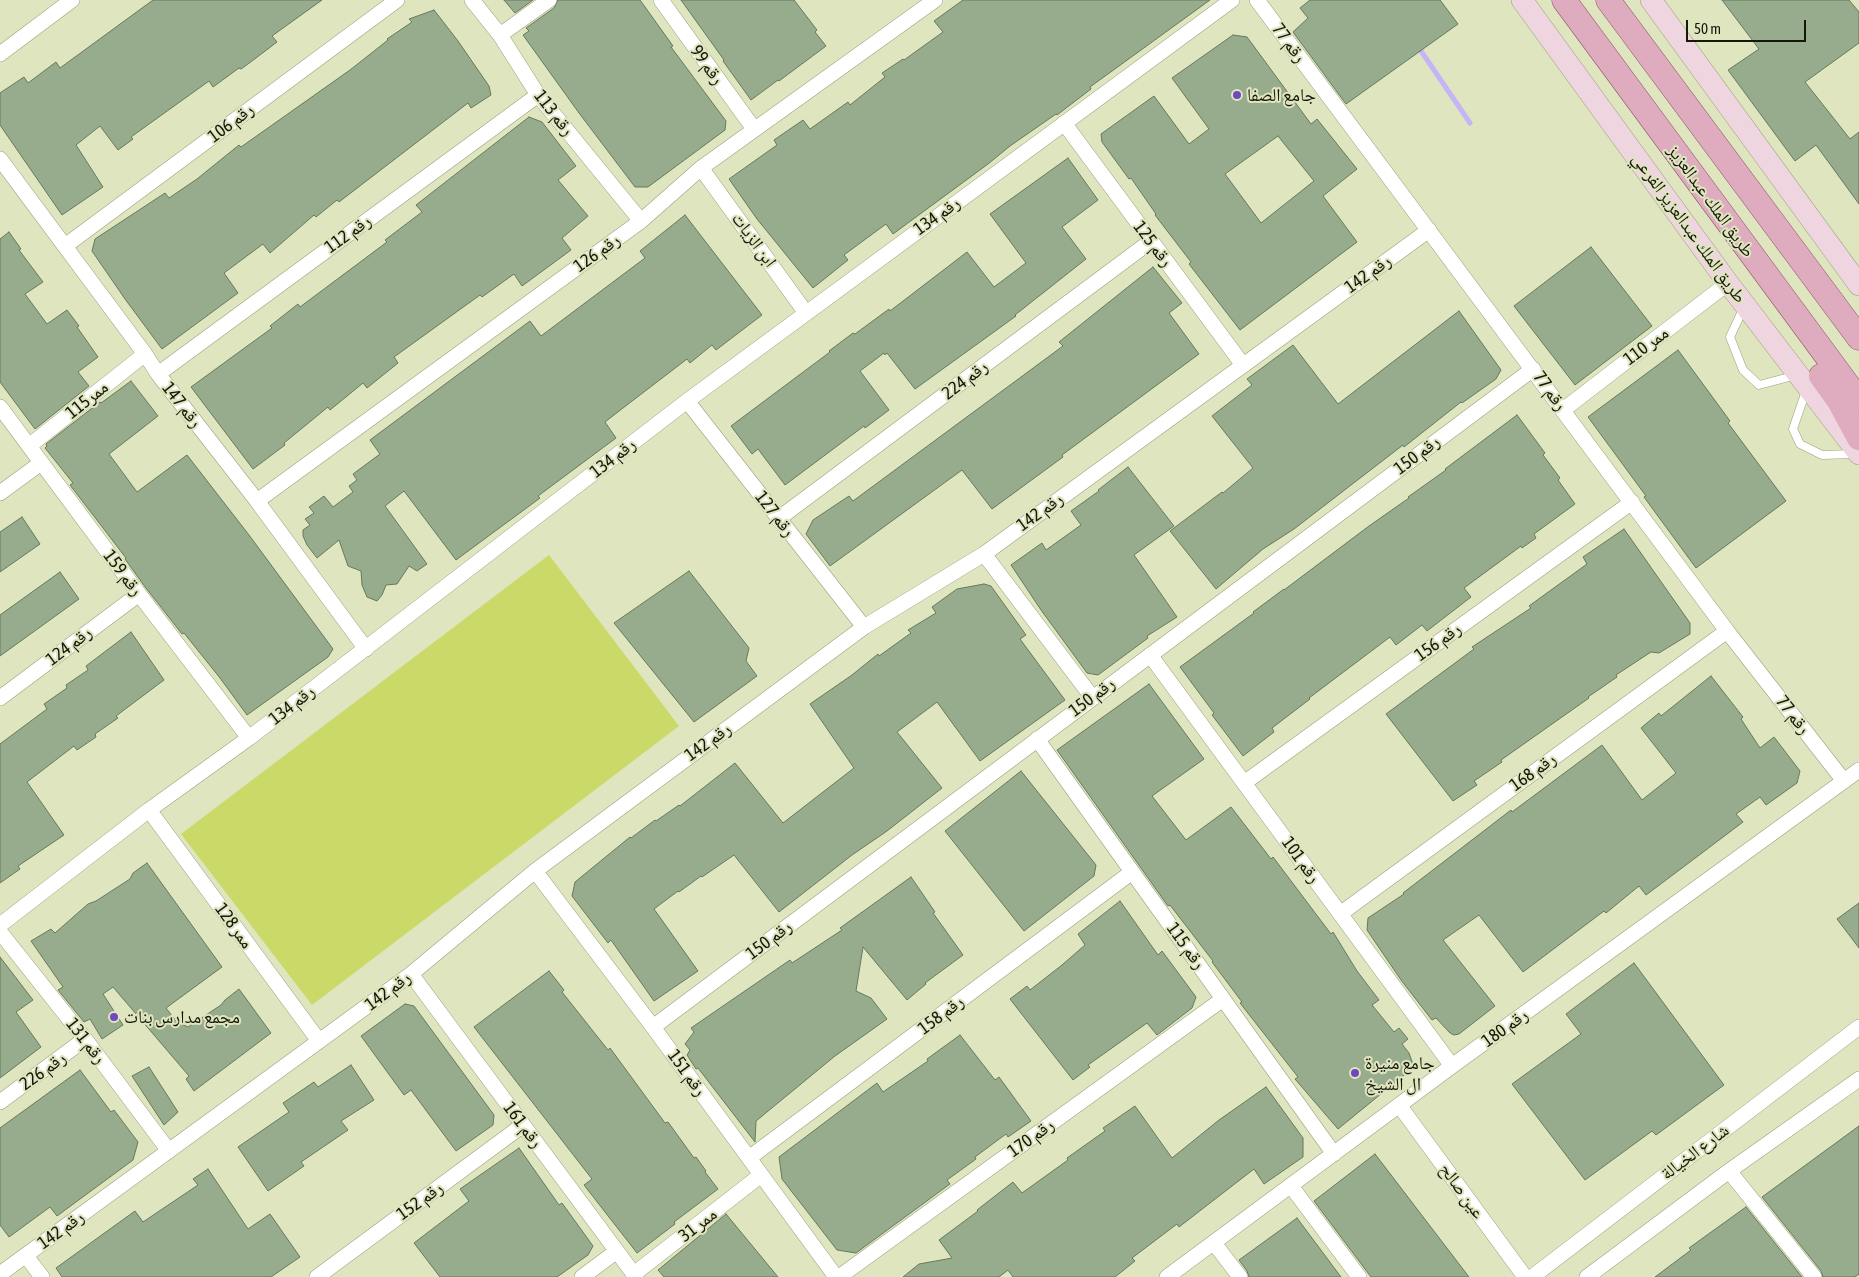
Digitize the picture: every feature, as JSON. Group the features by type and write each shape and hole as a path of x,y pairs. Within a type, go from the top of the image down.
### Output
{"main road":[{"name":"طريق الملك عبدالعزيز الفرعي","path":"1522,0 1728,283 1859,454"},
{"name":"طريق الملك عبدالعزيز","path":"1564,0 1859,400"},
{"name":"طريق الملك عبدالعزيز","path":"1608,0 1859,338"},
{"path":"1651,0 1859,286"},
{"path":"1770,218 1859,310"},
{"path":"1793,313 1798,340 1839,401 1859,438"}],"street":[{"path":"0,54 72,0"},
{"name":"رقم 106","path":"65,246 397,0"},
{"name":"رقم 113","path":"472,0 500,35 538,94 641,221"},
{"path":"500,35 549,0"},
{"name":"رقم 99","path":"661,0 754,129"},
{"name":"رقم 126","path":"256,501 641,221 702,168 754,129 935,0"},
{"name":"رقم 134","path":"0,925 149,810 249,738 687,401 1232,0"},
{"name":"رقم 77","path":"1257,0 1727,631 1844,781"},
{"name":"رقم 112","path":"158,374 538,94"},
{"name":"رقم 125","path":"1064,123 1243,365"},
{"name":"رقم 147","path":"0,159 158,374 366,648"},
{"name":"ابن الزيات","path":"702,168 806,313"},
{"name":"رقم 142","path":"0,1274 411,974 535,870 864,627 984,554 1429,230"},
{"name":"رقم 224","path":"778,519 1151,241"},
{"name":"110 ممر","path":"1563,410 1728,283"},
{"name":"ممر115","path":"29,446 145,354"},
{"name":"رقم 150","path":"653,1027 1533,369"},
{"name":"رقم 127","path":"687,401 864,627"},
{"name":"رقم 159","path":"0,406 138,594 249,738"},
{"path":"0,493 41,462"},
{"name":"رقم 156","path":"1244,783 1632,502"},
{"path":"984,554 1092,697"},
{"name":"رقم 124","path":"0,698 138,594"},
{"name":"رقم 168","path":"1340,914 1727,631"},
{"name":"رقم 101","path":"1150,654 1452,1066"},
{"name":"رقم 115","path":"1037,739 1334,1154"},
{"name":"رقم 180","path":"1167,1277 1452,1066 1859,770"},
{"name":"ممر 128","path":"149,810 319,1041"},
{"name":"رقم 151","path":"535,870 838,1277"},
{"name":"رقم 158","path":"749,1158 1132,872"},
{"name":"رقم 131","path":"0,932 85,1039 169,1151"},
{"name":"رقم 161","path":"411,974 635,1276"},
{"name":"رقم 170","path":"838,1277 1224,999"},
{"name":"شارع الخيالة","path":"1532,1277 1859,1027"},
{"name":"رقم 226","path":"0,1102 85,1039"},
{"name":"شارع الخيالة","path":"1587,1277 1729,1171 1859,1079"},
{"name":"عين صالح","path":"1399,1105 1525,1277"},
{"name":"رقم 152","path":"317,1277 523,1125"},
{"path":"1729,1171 1814,1277"},
{"name":"ممر 31","path":"635,1276 761,1175"},
{"path":"1291,1186 1359,1277"},
{"path":"1214,1242 1240,1277"},
{"path":"582,1277 617,1251"},
{"path":"26,1256 42,1277"}],"lane":[{"path":"1745,305 1730,337 1743,370 1758,386 1803,381 1793,429 1800,444 1822,455 1859,454"}],"green space":[{"path":"549,555 679,726 312,1005 181,834"}],"building":[{"path":"153,0 322,0 272,36 277,42 252,61 213,87 209,81 131,137 133,139 118,150 100,126 76,145 103,187 62,215 0,125 0,93 24,77 28,83 56,62 60,68"},
{"path":"504,0 533,0 515,13"},
{"path":"558,0 640,0 673,46 671,47 726,121 725,130 648,187 635,187 523,35 529,31 526,28 554,8"},
{"path":"681,0 794,0 817,30 815,32 826,46 751,100"},
{"path":"963,0 1210,0 1090,87 1091,89 1057,115 1010,146 893,234 886,224 844,255 848,260 813,288 757,219 729,179 777,145 774,140 803,120 810,129 848,102 850,105 885,77 882,73 943,32 934,21"},
{"path":"1310,0 1440,0 1458,24 1346,104 1293,32 1308,18 1300,8"},
{"path":"1722,0 1849,0 1859,12 1859,43 1805,82 1850,139 1859,132 1859,204 1816,145 1795,161 1728,70 1759,49"},
{"path":"434,10 489,86 491,95 471,108 468,103 339,202 337,200 316,217 314,215 270,253 263,244 224,273 238,293 162,349 92,251 95,239 165,193 169,198 197,179 239,145 241,147 350,70 387,39 412,22 409,19"},
{"path":"1233,35 1247,37 1311,124 1317,119 1357,169 1323,196 1357,242 1240,330 1189,264 1191,262 1155,215 1131,178 1129,179 1102,142 1101,134 1154,96 1189,144 1209,129 1172,78","holes":["1278,136 1314,181 1261,223 1225,174"]},
{"path":"529,117 542,122 576,166 558,180 588,216 562,238 571,250 522,286 514,274 482,297 480,295 394,357 398,363 367,388 363,383 330,410 328,407 284,443 285,445 253,469 191,387 272,328 270,326 298,304 300,307 387,242 385,240 422,212 416,205"},
{"path":"1068,158 1098,200 1062,227 1086,259 1016,316 915,389 887,353 885,355 884,353 860,371 889,410 865,428 864,426 785,485 758,449 752,454 731,426 853,333 855,334 889,309 890,311 967,252 994,287 1026,263 990,214"},
{"path":"685,215 762,315 716,350 712,345 690,363 687,359 605,422 616,438 538,496 540,498 456,560 404,491 385,506 427,564 417,571 409,566 397,584 386,585 377,601 367,597 362,585 361,571 348,566 339,540 317,558 303,536 303,530 310,525 305,519 314,513 309,507 324,496 333,507 353,492 349,486 357,480 353,474 380,454 370,440 530,321 541,336 645,258 640,251"},
{"path":"9,232 21,249 19,250 43,282 25,294 47,324 67,310 98,357 78,372 89,386 35,429 0,382 0,239"},
{"path":"1591,247 1652,326 1575,385 1514,306"},
{"path":"1153,267 1182,303 1169,313 1199,354 992,509 962,470 830,566 806,534 813,520 849,496 853,501 1063,346 1059,342"},
{"path":"1459,311 1501,370 1496,379 1461,402 1404,447 1403,445 1294,529 1263,549 1216,589 1170,531 1223,493 1253,468 1212,416 1252,385 1247,379 1293,345 1338,404"},
{"path":"1678,350 1730,421 1728,423 1786,501 1696,568 1588,417"},
{"path":"131,381 158,416 109,454 137,492 187,455 333,649 328,657 247,715 220,678 146,588 126,558 70,485 73,483 45,448 46,444 100,402"},
{"path":"1517,415 1545,453 1543,455 1560,478 1558,480 1575,504 1534,534 1536,538 1522,548 1521,546 1464,588 1471,597 1427,631 1422,625 1396,645 1390,637 1309,698 1272,728 1274,732 1243,756 1212,715 1214,713 1180,667 1409,498"},
{"path":"1128,467 1174,526 1134,555 1177,617 1147,636 1148,638 1098,675 1087,673 1011,565 1042,543 1046,550 1081,525 1071,511"},
{"path":"22,517 40,544 0,572 0,532"},
{"path":"1624,529 1690,623 1690,634 1659,653 1651,652 1616,675 1617,677 1589,698 1501,760 1502,762 1474,781 1477,785 1453,801 1386,714 1474,649 1472,647 1531,608 1529,606 1587,564 1583,557"},
{"path":"689,571 749,648 746,661 757,676 694,722 614,623"},
{"path":"60,572 79,599 0,656 0,615"},
{"path":"984,584 991,586 1026,635 1020,639 1065,700 980,761 937,702 897,732 942,788 779,912 734,855 678,891 654,909 698,971 654,1001 611,940 608,943 572,896 575,882 630,837 680,806 735,763 783,823 854,768 810,704 852,675 878,654 879,656 911,633 908,630 936,613 932,607 957,589"},
{"path":"131,632 164,680 116,716 118,718 95,734 96,737 77,750 74,746 27,782 64,835 18,866 20,869 0,883 0,744 47,709 44,704 67,688 66,685 88,670 86,666"},
{"path":"1711,676 1743,717 1741,719 1760,748 1774,737 1800,771 1797,783 1766,805 1760,797 1736,814 1743,822 1646,895 1639,886 1606,913 1604,911 1523,972 1479,915 1443,940 1495,1006 1459,1034 1454,1035 1450,1033 1436,1018 1432,1020 1401,980 1367,930 1368,918 1404,894 1511,810 1512,812 1602,745 1642,800 1676,773 1641,728 1659,713 1661,716"},
{"path":"1149,684 1204,759 1152,796 1186,840 1231,807 1271,859 1273,857 1331,934 1333,932 1357,971 1379,1000 1372,1005 1394,1032 1399,1028 1408,1039 1402,1044 1409,1053 1414,1067 1338,1129 1295,1079 1298,1077 1240,1003 1242,1002 1213,961 1170,905 1168,906 1057,750"},
{"path":"1021,771 1096,865 1094,876 1024,931 945,831"},
{"path":"147,863 222,967 166,1008 177,1022 188,1027 221,1005 239,989 271,1033 194,1091 186,1079 189,1076 113,987 103,994 123,1025 102,1039 90,1019 84,1022 58,990 63,987 31,941 51,929 55,933 88,904 96,901 130,879 133,873"},
{"path":"911,877 935,912 933,913 963,955 925,983 907,1000 863,947 856,991 871,998 887,1019 835,1056 756,1121 755,1142 698,1068 696,1069 687,1055 690,1050 685,1044 694,1032 691,1028 790,960 792,963 842,930 840,928"},
{"path":"1120,901 1158,955 1162,951 1196,997 1192,1008 1157,1035 1147,1023 1088,1065 1090,1067 1073,1080 1010,999 1027,986 1030,990 1085,945 1078,934"},
{"path":"1859,903 1859,948 1837,919"},
{"path":"0,957 33,1000 16,1012 41,1047 0,1078"},
{"path":"1634,963 1724,1085 1656,1135 1652,1131 1585,1180 1512,1084 1581,1034 1566,1014"},
{"path":"549,971 564,990 562,992 608,1050 610,1048 665,1123 668,1122 694,1158 696,1157 718,1189 637,1253 584,1185 592,1179 474,1027"},
{"path":"405,1004 414,1006 494,1115 493,1125 456,1151 411,1090 404,1095 361,1036"},
{"path":"960,1035 995,1080 999,1077 1031,1121 1008,1137 1006,1134 975,1157 976,1159 947,1180 950,1184 856,1253 837,1250 782,1179 779,1157 877,1083 883,1092 928,1061 927,1059"},
{"path":"351,1065 374,1100 341,1121 348,1130 301,1162 304,1166 268,1191 238,1147 289,1112 283,1103 314,1082 318,1087"},
{"path":"149,1067 178,1112 164,1125 132,1076"},
{"path":"80,1070 111,1112 114,1110 138,1142 133,1160 57,1216 50,1207 9,1237 0,1225 0,1128"},
{"path":"1266,1087 1303,1138 1303,1157 1264,1184 1254,1169 1179,1227 1177,1224 1132,1258 1135,1261 1115,1277 1013,1277 1008,1270 999,1277 903,1277 919,1264 952,1258 939,1240 1013,1182 1022,1193 1105,1131 1103,1128 1135,1106 1172,1158 1219,1120"},
{"path":"1859,1126 1859,1274 1855,1277 1823,1277 1821,1271 1762,1197"},
{"path":"519,1148 559,1205 562,1203 593,1246 588,1255 557,1277 440,1277 414,1243 469,1201 460,1189"},
{"path":"1375,1154 1469,1277 1371,1277 1314,1201"},
{"path":"208,1169 248,1229 270,1214 300,1257 271,1277 62,1277 56,1268 135,1211 143,1222 198,1185 193,1179"},
{"path":"1746,1207 1802,1277 1655,1277 1691,1250 1689,1248"},
{"path":"726,1214 778,1277 664,1277 658,1270"},
{"path":"1297,1218 1341,1277 1249,1277 1239,1260"}],"waterway":[{"path":"1417,45 1470,123"}],"place":[{"name":"جامع الصفا","path":"1237,95"},
{"name":"مجمع مدارس بنات","path":"114,1017"},
{"name":"جامع منيرة ال الشيخ","path":"1355,1073"}]}
